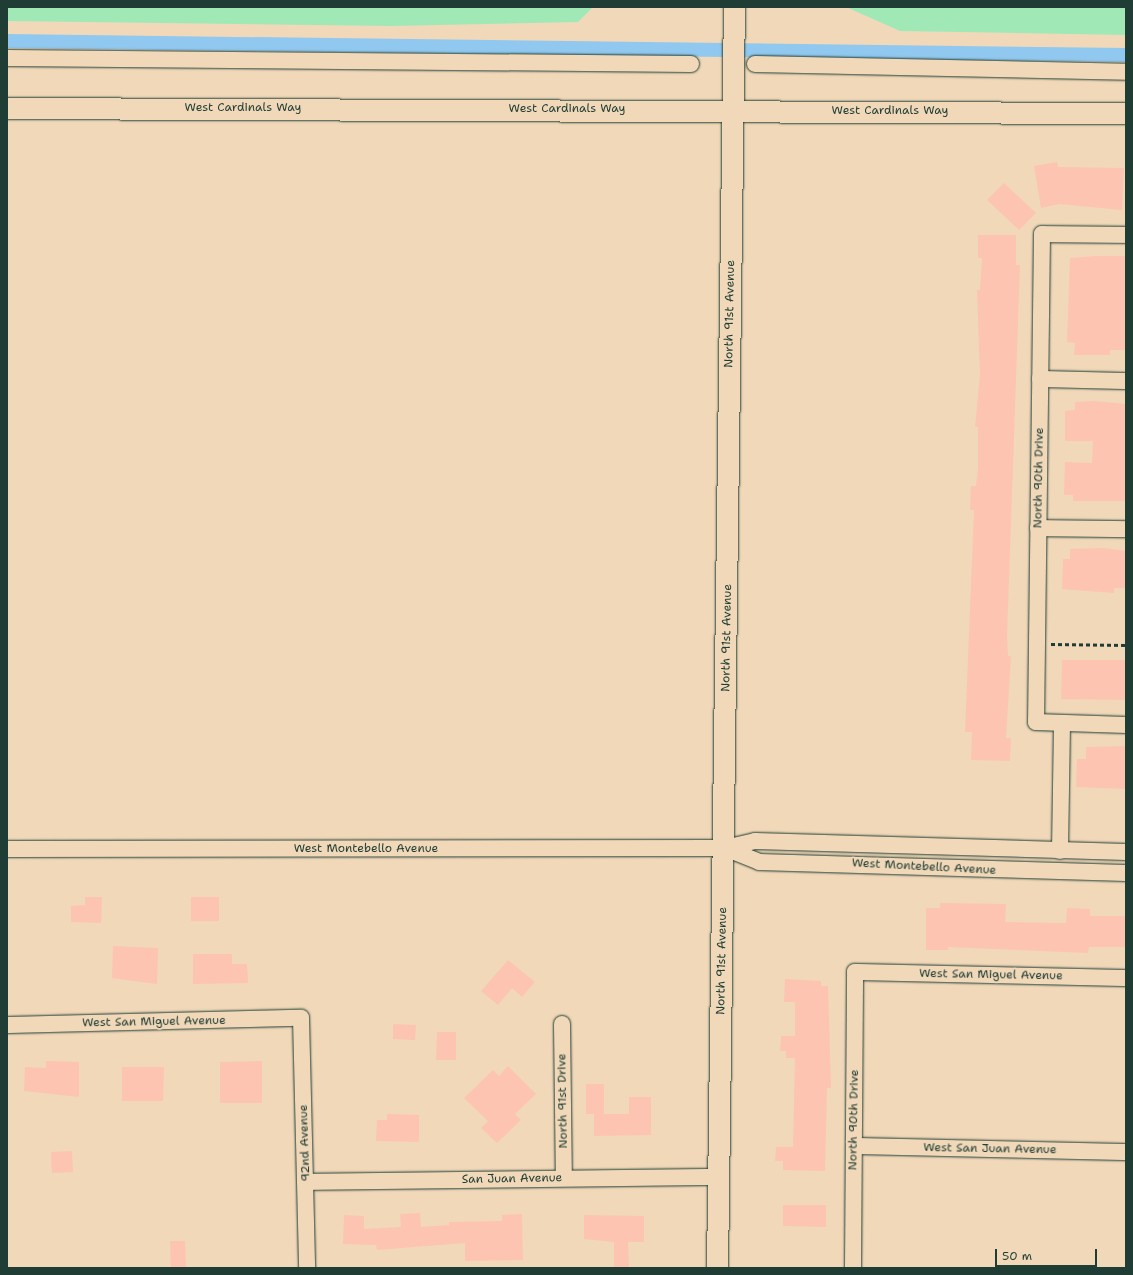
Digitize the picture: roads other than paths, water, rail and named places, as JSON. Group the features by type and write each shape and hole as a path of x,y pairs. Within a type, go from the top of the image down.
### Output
{"main road":[{"name":"North 91st Avenue","path":"717,1268 724,848 732,63 734,7"},
{"name":"West Cardinals Way","path":"7,108 732,110 1126,113"}],"street":[{"path":"7,58 691,64"},
{"path":"755,64 1126,72"},
{"name":"North 90th Drive","path":"1062,723 1036,722 1042,234 1126,235"},
{"path":"1040,379 1126,381"},
{"path":"1038,528 1126,529"},
{"path":"1060,851 1062,723 1126,725"},
{"name":"West Montebello Avenue","path":"7,849 724,848 755,841 1126,852"},
{"name":"West Montebello Avenue","path":"724,848 759,862 1126,873"},
{"name":"North 90th Drive","path":"853,1268 855,972"},
{"name":"West San Miguel Avenue","path":"855,972 1126,978"},
{"name":"West San Miguel Avenue","path":"7,1025 301,1018"},
{"name":"92nd Avenue","path":"301,1018 307,1268"},
{"name":"North 91st Drive","path":"562,1024 564,1178"},
{"name":"West San Juan Avenue","path":"854,1146 1126,1152"},
{"name":"San Juan Avenue","path":"306,1182 718,1177"}],"waterway":[{"path":"7,41 1126,55"}]}
